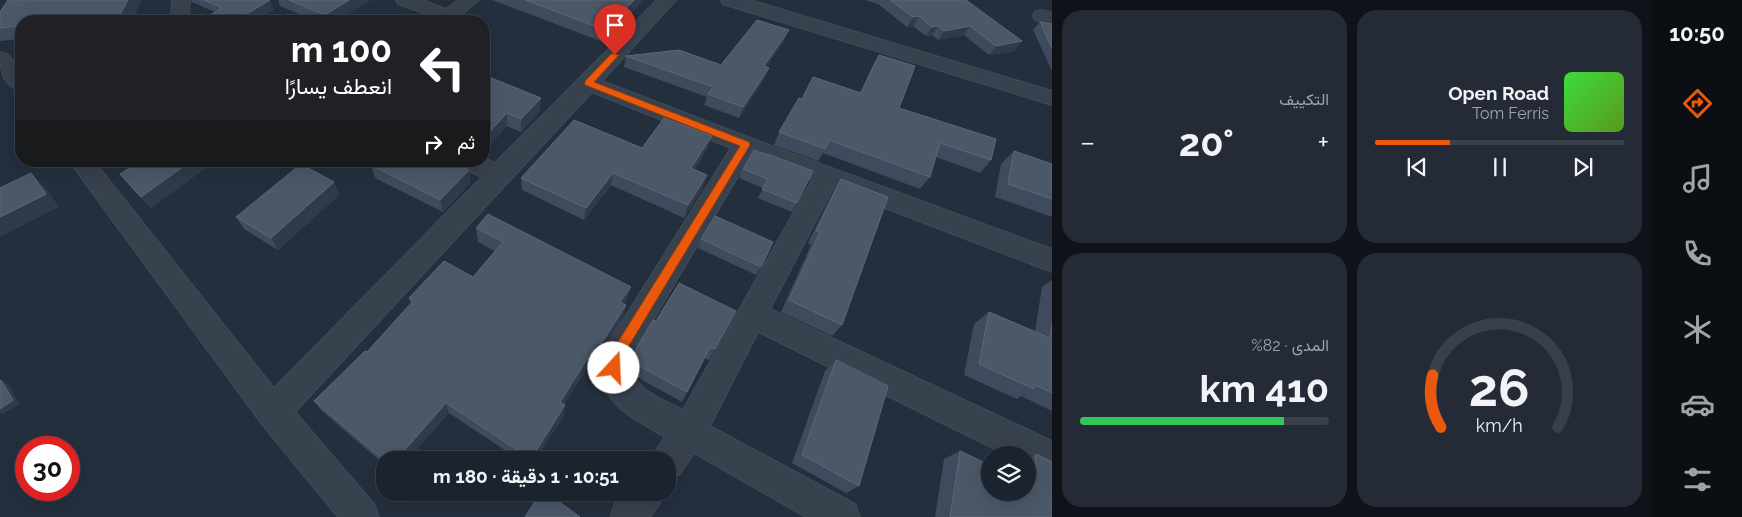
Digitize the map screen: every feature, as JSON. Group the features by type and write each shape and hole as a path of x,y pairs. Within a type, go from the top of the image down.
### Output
{"street":[{"path":"179,15 181,0"},
{"path":"405,0 437,15"},
{"path":"450,15 470,0"},
{"path":"273,412 667,0"},
{"path":"730,0 1052,98"},
{"path":"0,58 15,77"},
{"path":"588,83 745,145 1052,261"},
{"path":"745,145 615,358 616,379 628,396 842,517"},
{"path":"86,167 273,412 362,517"},
{"path":"481,167 500,176"},
{"path":"676,451 689,432 827,175"},
{"path":"752,315 1052,459"},
{"path":"628,517 640,501"}],"building":[{"path":"8,0 128,0 120,15 15,15 15,27 0,28 0,12"},
{"path":"204,0 270,0 245,15 210,15 222,8"},
{"path":"289,0 349,0 325,15"},
{"path":"525,0 634,0 605,30"},
{"path":"890,0 966,0 1022,41 996,46 970,26 944,31 938,26 932,27 919,16 913,17"},
{"path":"757,20 789,30 764,66 769,68 743,107 708,94 713,87 626,56 679,50 721,65"},
{"path":"1040,22 1052,24 1052,48"},
{"path":"879,55 915,66 899,108 996,139 991,160 940,143 930,177 829,140 825,149 779,132 799,98 802,99 813,77 861,93"},
{"path":"490,77 541,98 521,119 507,113 490,131"},
{"path":"664,118 712,136 691,168 707,175 688,205 613,173 586,208 521,178 574,120 642,148"},
{"path":"754,150 813,171 797,203 762,189 768,179 743,169"},
{"path":"1014,151 1052,164 1052,199 1008,184"},
{"path":"131,167 183,167 141,197 120,174"},
{"path":"297,167 306,167 334,182 271,238 236,217"},
{"path":"375,167 462,167 469,170 440,200"},
{"path":"31,173 46,194 0,217 0,188"},
{"path":"841,179 888,197 842,325 789,300 820,232 816,231"},
{"path":"488,214 631,287 620,302 626,305 601,344 598,342 560,402 565,405 536,451 519,451 446,403 404,451 376,451 376,453 314,401 365,351 367,352 413,301 409,298 444,261 473,277 503,242 476,228"},
{"path":"715,216 773,242 761,267 701,239"},
{"path":"679,283 736,311 715,349 710,347 687,392 641,367 636,349 653,320 656,321"},
{"path":"989,312 1050,338 1052,323 1052,393 1035,385 1034,389 979,364"},
{"path":"836,360 888,386 859,486 802,455"},
{"path":"0,381 13,400 0,409"},
{"path":"960,451 981,461 981,501 1036,501 1036,454 1052,462 1052,517 950,517"},
{"path":"535,501 558,501 580,517 525,517"}],"route":[{"path":"614,368 615,358 745,145 588,83 615,55"}]}
